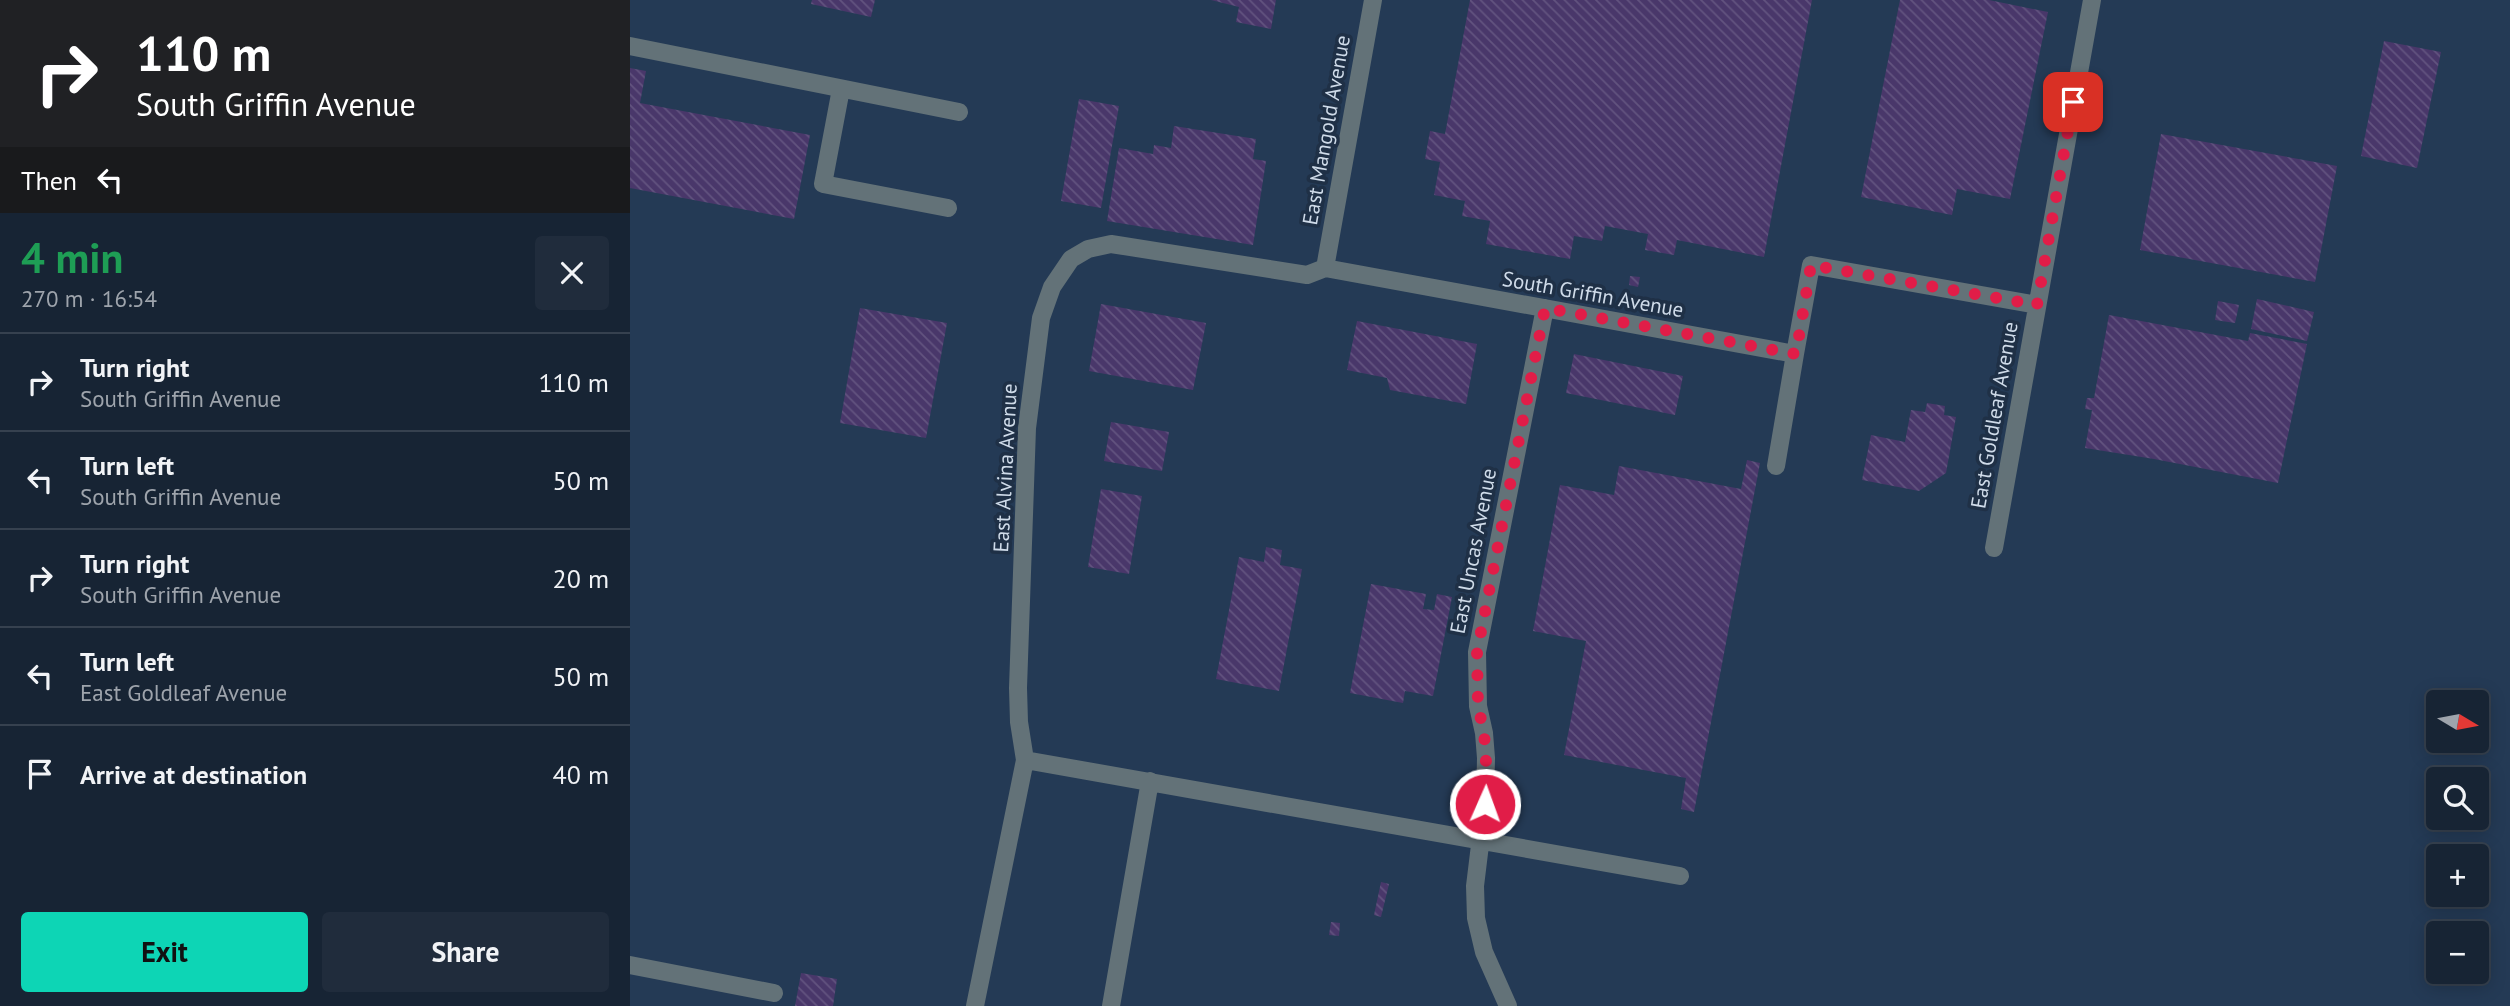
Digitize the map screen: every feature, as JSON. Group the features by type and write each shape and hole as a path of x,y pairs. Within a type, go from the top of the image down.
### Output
{"street":[{"name":"East Mangold Avenue","path":"1325,268 1373,0"},
{"name":"East Goldleaf Avenue","path":"1994,548 2092,0"},
{"path":"630,46 959,112"},
{"path":"841,89 823,184 948,208"},
{"name":"South Griffin Avenue","path":"1071,260 1088,249 1111,244 1307,275 1325,268 1796,354"},
{"name":"East Alvina Avenue","path":"975,1006 1024,760 1018,688 1027,428 1041,318 1052,287 1071,260"},
{"path":"1776,466 1811,265 2037,305"},
{"name":"East Uncas Avenue","path":"1508,1006 1484,952 1476,918 1475,886 1485,804 1486,758 1477,697 1477,652 1545,308"},
{"path":"1024,760 1680,876"},
{"path":"1111,1006 1150,781"},
{"path":"630,965 774,993"}],"shaded area":[{"path":"630,0 2510,0 2510,1006 630,1006"}],"building":[{"path":"812,0 875,0 871,17 811,4"},
{"path":"1211,0 1276,0 1271,29 1236,22 1239,7"},
{"path":"1470,0 1812,0 1764,257 1677,240 1674,255 1645,250 1648,234 1605,226 1602,241 1574,236 1570,259 1486,244 1490,221 1462,216 1465,201 1434,195 1440,162 1425,159 1430,131 1445,134"},
{"path":"1900,0 1989,0 2048,12 2010,199 1957,189 1952,215 1861,197"},
{"path":"2384,41 2441,52 2417,168 2361,156"},
{"path":"630,68 646,71 640,103 810,135 794,219 630,188"},
{"path":"1079,99 1119,106 1101,208 1061,201"},
{"path":"1174,126 1256,139 1253,159 1266,161 1253,245 1107,221 1119,148 1153,154 1154,145 1171,148"},
{"path":"2161,134 2337,166 2315,282 2140,250"},
{"path":"1630,276 1640,277 1638,287 1629,285"},
{"path":"2257,299 2314,312 2307,341 2251,329"},
{"path":"2218,301 2239,305 2235,323 2215,320"},
{"path":"1101,304 1206,323 1193,390 1089,371"},
{"path":"860,308 947,323 926,438 840,423"},
{"path":"2109,315 2248,341 2250,333 2307,344 2278,483 2085,448 2092,410 2085,409 2087,398 2094,398"},
{"path":"1357,321 1477,344 1466,404 1390,390 1387,378 1347,370"},
{"path":"1574,354 1683,376 1675,415 1566,393"},
{"path":"1927,403 1945,406 1944,415 1956,417 1946,473 1919,491 1862,480 1871,435 1905,442 1911,410 1925,412"},
{"path":"1111,422 1169,432 1162,471 1104,461"},
{"path":"1747,460 1760,463 1694,812 1681,809 1686,778 1564,755 1586,641 1533,631 1560,485 1614,495 1619,466 1741,489"},
{"path":"1101,489 1142,496 1129,574 1088,567"},
{"path":"1266,547 1282,550 1280,565 1302,569 1279,691 1216,679 1239,557 1264,562"},
{"path":"1371,584 1426,594 1423,609 1434,610 1437,594 1452,597 1433,696 1405,691 1403,703 1350,693"},
{"path":"1381,882 1389,884 1381,917 1374,915"},
{"path":"1331,922 1340,923 1339,936 1329,935"},
{"path":"801,973 837,979 833,1006 795,1006"}],"route":[{"path":"1485,804 1486,758 1478,706 1477,652 1545,308 1796,354 1811,265 2037,305 2073,102"}]}
